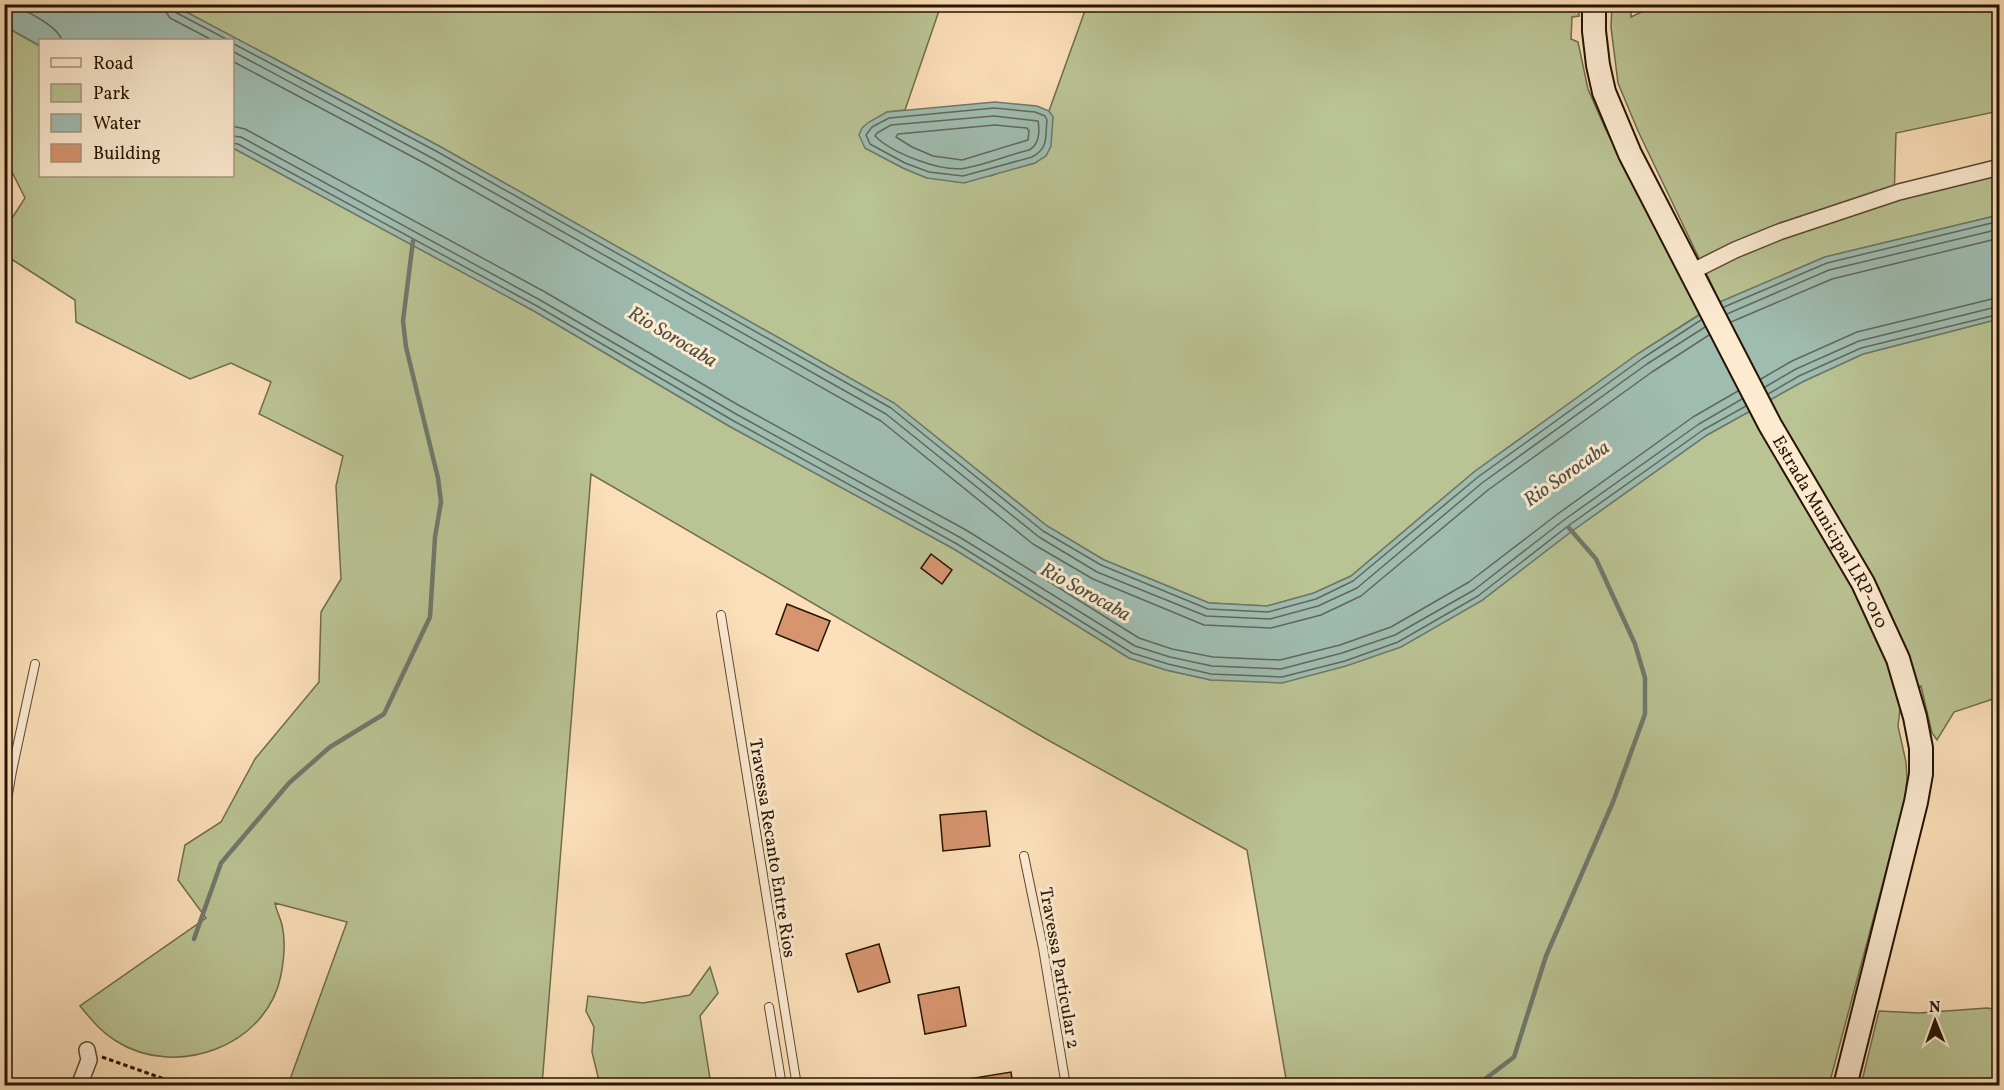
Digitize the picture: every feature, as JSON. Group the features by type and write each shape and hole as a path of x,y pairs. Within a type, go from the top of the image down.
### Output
{"street":[{"name":"Estrada Municipal LRP-010","path":"1594,4 1597,53 1604,92 1630,154 1770,425 1863,583 1898,659 1915,717 1921,748 1921,774 1916,802 1845,1086"},
{"path":"1695,280 1735,250 1779,232 1899,192 2000,167"},
{"path":"79,1086 88,1055"}],"lane":[{"name":"Travessa Recanto Entre Rios","path":"721,615 797,1086"},
{"path":"4,817 35,664"},
{"name":"Travessa Particular 2","path":"1024,856 1043,948 1066,1086"},
{"path":"769,1007 782,1086"}],"path":[{"path":"88,1055 101,1057 184,1086"}],"green space":[{"path":"1658,4 1999,5 1999,111 1896,133 1894,200 1999,173 1999,215 1825,257 1720,302 1638,131 1618,83 1611,27 1612,5 1631,5 1631,17"},
{"path":"173,5 941,5 905,110 887,112 865,148 927,178 990,176 1035,163 1053,118 1049,111 1087,5 1579,5 1579,16 1572,17 1571,39 1578,42 1588,89 1605,128 1700,314 1639,353 1474,472 1351,576 1314,593 1267,606 1209,603 1104,560 1047,526 894,403 439,146"},
{"path":"4,26 39,45 39,177 234,177 234,149 534,311 729,426 954,549 1129,658 1166,670 1211,680 1481,601 1572,531 1707,435 1802,382 1863,354 1999,319 1999,697 1954,712 1937,740 1932,733 1921,686 1902,693 1898,726 1906,762 1905,800 1829,1085 1287,1085 1247,850 1046,739 591,474 542,1085 288,1085 347,922 275,903 284,937 282,969 272,1000 258,1021 238,1038 215,1049 190,1056 165,1057 139,1052 116,1041 101,1029 80,1006 206,918 178,880 185,845 221,822 255,759 319,682 321,612 341,579 336,486 343,456 259,414 271,382 231,363 190,379 76,322 75,300 5,255 5,229 25,198 5,158"},
{"path":"710,967 718,993 700,1016 711,1085 600,1085 592,1052 594,1027 586,1011 588,996 643,1003 690,995"},
{"path":"1987,1008 1999,1010 1999,1085 1861,1085 1879,1011 1919,1013"}],"water":[{"name":"Rio Sorocaba","path":"4,5 173,5 439,146 894,403 1047,526 1104,560 1209,603 1267,606 1314,593 1351,576 1474,472 1639,353 1720,302 1825,257 1999,215 1999,319 1863,354 1802,382 1707,435 1572,531 1481,601 1401,647 1346,666 1282,683 1211,680 1166,670 1129,658 954,549 729,426 534,311 234,149 234,39 39,39 39,45 5,26"},
{"path":"995,102 1037,106 1049,111 1053,117 1051,146 1046,156 1035,163 964,183 927,178 903,168 865,148 859,135 862,128 869,122 887,112"}],"building":[{"path":"931,554 952,570 942,584 921,568"},
{"path":"787,604 830,621 818,651 776,634"},
{"path":"986,811 990,846 943,851 940,815"},
{"path":"879,944 890,982 858,992 846,954"},
{"path":"959,987 966,1026 925,1034 918,995"},
{"path":"1011,1072 1013,1086 969,1086 968,1079"}],"waterway":[{"path":"194,939 221,863 289,783 330,747 384,714 430,617 435,537 441,502 438,478 406,347 403,321 413,241"},
{"path":"1476,1086 1514,1057 1546,956 1613,802 1645,714 1645,678 1635,644 1596,559 1569,528"}]}
